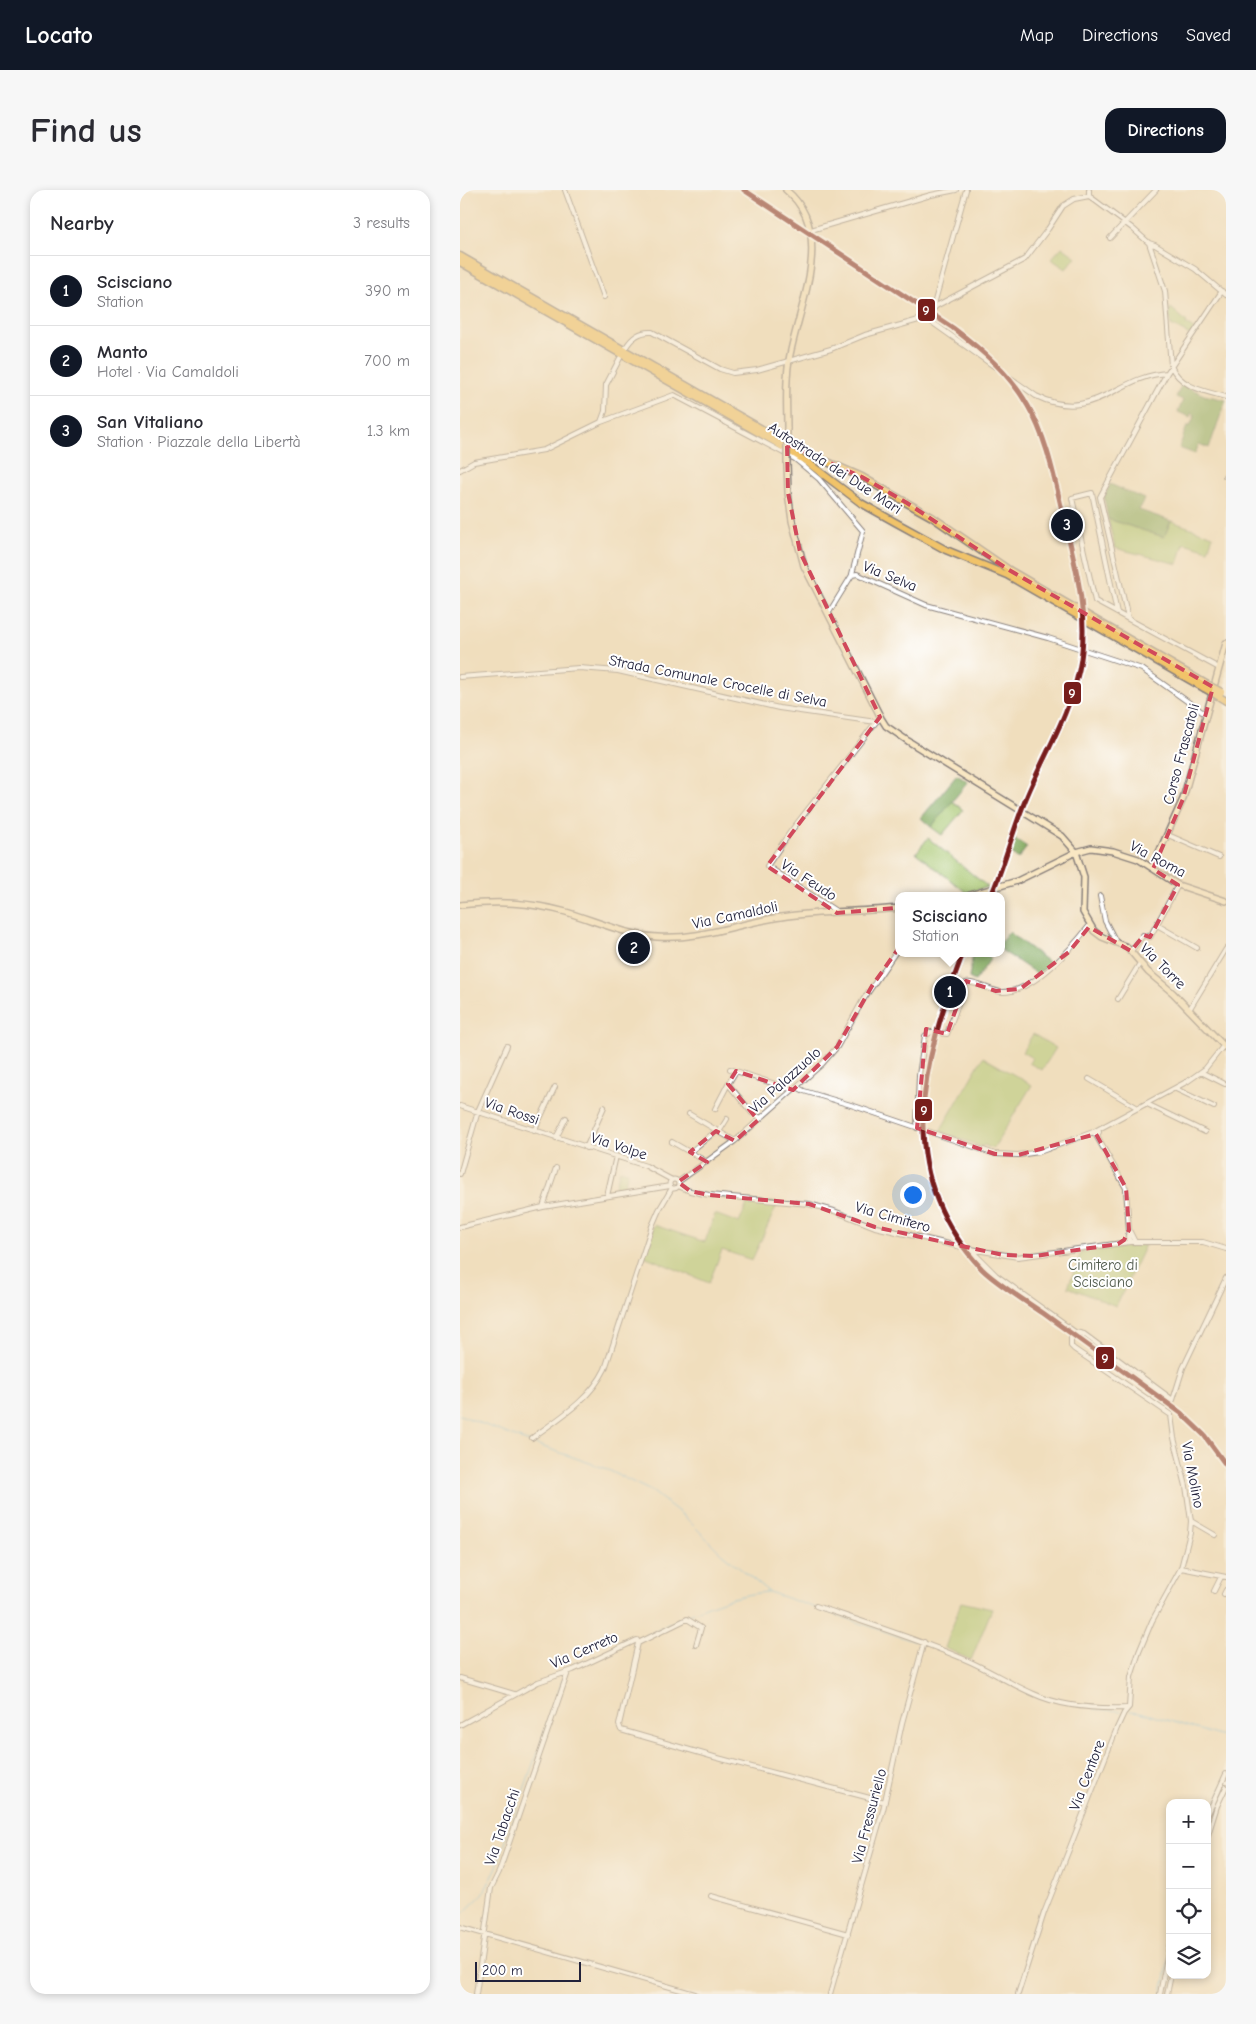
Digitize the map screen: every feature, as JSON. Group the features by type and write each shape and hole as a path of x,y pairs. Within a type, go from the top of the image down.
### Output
{"highway":[{"name":"Autostrada dei Due Mari","path":"460,256 793,447 862,477 932,517 1009,570 1208,685 1221,694 1226,701"},
{"name":"Autostrada dei Due Mari","path":"460,262 775,442 807,462 862,503 946,550 1007,575 1208,685"}],"street":[{"path":"564,190 604,297"},
{"path":"786,190 800,205 811,230 811,267 788,360 787,429 790,507 800,552 809,577 878,720 908,741 1062,836 1076,852 1084,877 1083,912 1090,925 1069,952 1032,982 1020,989 1002,992 966,983 947,1034 931,1032 925,1036 919,1075 917,1128"},
{"path":"811,230 931,194 956,190"},
{"path":"626,347 636,335 642,332 652,332 726,372 733,373 757,370 831,349 886,328 926,318 933,308 966,190"},
{"path":"1089,190 1089,196"},
{"path":"1110,238 1156,190"},
{"path":"933,308 1025,259 1063,206 1074,199 1089,196 1148,243 1186,263 1226,295"},
{"path":"1148,243 1165,292 1171,366 1181,381 1196,388 1226,397"},
{"path":"1128,618 1100,497 1171,366 1222,291"},
{"path":"926,318 1036,396 1046,401 1063,405 1084,404 1157,374 1168,373"},
{"path":"601,422 605,411 606,385 620,358"},
{"path":"460,470 474,462 544,450 601,422 674,396 795,459 819,479 863,531 852,575"},
{"path":"1117,613 1092,493 1072,498 1095,601 1117,613 1128,618 1219,668"},
{"name":"Via Selva","path":"828,614 852,575 858,574 926,605 1048,638 1142,669 1205,714"},
{"name":"Corso Frascatoli","path":"1152,868 1183,799 1210,696 1208,685 1219,668 1226,643"},
{"name":"Strada Comunale Crocelle di Selva","path":"460,677 579,668 618,670 779,708 878,720"},
{"name":"Via Feudo","path":"837,913 836,910 767,866 797,824 878,720"},
{"path":"1168,835 1219,857"},
{"name":"Via Roma","path":"1076,852 1091,848 1113,851 1138,860 1178,885 1226,901"},
{"path":"980,892 1017,881 1076,852"},
{"path":"1131,951 1144,936 1150,938 1178,885"},
{"path":"1100,896 1105,921 1116,942"},
{"name":"Via Camaldoli","path":"460,905 501,901 524,903 566,912 647,936 677,938 713,934 781,917 895,908"},
{"name":"Via Torre","path":"1090,925 1097,934 1131,951 1140,963 1173,993 1225,1046"},
{"path":"1157,925 1196,948"},
{"path":"1189,1010 1226,949"},
{"name":"Via Palazzuolo","path":"671,1187 675,1188 735,1141 822,1064 837,1047 864,998 895,953"},
{"path":"1118,998 1140,963"},
{"path":"460,1174 478,1112 506,1046"},
{"path":"730,1069 854,1106 995,1154 1018,1155 1039,1152 1097,1134 1104,1127 1176,1089 1201,1072 1225,1046"},
{"path":"715,1109 736,1071"},
{"path":"1201,1072 1225,1084"},
{"path":"1089,1080 1138,1108"},
{"path":"728,1084 752,1113 761,1118"},
{"path":"534,1131 555,1087"},
{"path":"1176,1089 1214,1107"},
{"path":"1147,1104 1205,1132"},
{"name":"Via Rossi","path":"460,1106 556,1138"},
{"path":"586,1148 604,1107"},
{"path":"689,1114 735,1141"},
{"path":"556,1138 566,1118"},
{"path":"690,1152 718,1131 727,1120"},
{"path":"1097,1134 1126,1188 1130,1242"},
{"name":"Via Volpe","path":"556,1138 646,1166 678,1184"},
{"path":"672,1142 707,1162"},
{"path":"607,1196 616,1156"},
{"path":"544,1207 556,1168"},
{"path":"532,1438 584,1399 598,1383 605,1370 652,1226 671,1187 672,1180"},
{"name":"Via Cimitero","path":"678,1184 690,1191 709,1194 809,1204 834,1211 875,1227 970,1249 1018,1257 1130,1242 1203,1242 1224,1250"},
{"path":"460,1227 544,1207 671,1187"},
{"path":"1129,1232 1135,1242"},
{"path":"1119,1244 1129,1232"},
{"path":"970,1249 996,1275 1075,1332 1084,1334 1173,1400 1183,1368 1226,1278"},
{"name":"Via Molino","path":"1075,1332 1071,1340 1074,1349 1171,1415 1174,1438 1186,1486 1191,1521 1187,1549 1181,1568"},
{"path":"1191,1521 1215,1535"},
{"path":"1181,1568 1226,1577"},
{"name":"Via Centore","path":"1018,1994 1044,1913 1124,1713 1128,1708 1131,1677 1139,1652 1152,1621 1181,1568"},
{"path":"1214,1591 1221,1577"},
{"path":"816,1606 924,1642 993,1672 1034,1694 1078,1706 1105,1709 1128,1708"},
{"name":"Via Cerreto","path":"460,1725 538,1682 568,1672 637,1640 638,1643 687,1619 701,1628 696,1645"},
{"name":"Via Fressuriello","path":"830,1994 885,1802 902,1722 924,1642"},
{"path":"638,1643 619,1726 621,1730 714,1757 885,1802"},
{"name":"Via Tabacchi","path":"476,1994 491,1888 499,1872 568,1672"},
{"path":"460,1678 514,1694"},
{"path":"1211,1807 1226,1774"},
{"path":"1211,1825 1226,1787"},
{"path":"711,1896 848,1934"},
{"path":"460,1927 695,1994"},
{"path":"1160,1994 1166,1963"},
{"path":"1167,1994 1170,1979"}],"highlighted area":[{"path":"787,444 862,477 907,503 1009,570 1213,687 1183,799 1153,869 1178,885 1150,937 1144,935 1131,951 1089,927 1069,952 1020,989 996,991 966,981 947,1034 926,1029 923,1045 917,1128 995,1154 1018,1155 1096,1134 1126,1188 1129,1230 1124,1240 1118,1244 1035,1256 1003,1255 875,1227 809,1204 709,1195 690,1191 678,1182 707,1162 690,1152 716,1131 735,1141 758,1120 728,1084 736,1071 793,1090 837,1047 872,986 929,905 837,913 767,866 880,717 800,552 788,493"}],"green space":[{"path":"1062,247 1076,257 1066,269 1051,259"},
{"path":"1171,308 1187,322 1186,324 1195,330 1190,335 1171,325 1169,311"},
{"path":"1182,384 1204,395 1226,400 1209,448 1199,444 1195,454 1179,448 1187,426 1190,426 1195,415 1191,413 1190,417 1178,412 1183,400 1176,397"},
{"path":"1110,484 1144,499 1139,510 1171,521 1164,537 1108,519 1104,497"},
{"path":"1108,519 1164,537 1171,521 1213,536 1208,550 1184,543 1178,564 1115,548"},
{"path":"957,775 968,782 931,827 921,818"},
{"path":"952,801 963,810 942,835 931,827"},
{"path":"928,838 988,887 966,892 916,853"},
{"path":"1015,839 1027,847 1018,859 1011,853"},
{"path":"1009,932 1051,964 1037,974 1005,953 1005,937"},
{"path":"972,957 991,958 975,981 969,978"},
{"path":"1033,1034 1056,1048 1042,1070 1029,1063 1032,1058 1022,1052"},
{"path":"983,1057 1032,1085 993,1149 984,1145 982,1147 940,1131"},
{"path":"620,1170 628,1172 623,1190 615,1187"},
{"path":"748,1202 778,1203 752,1260 722,1250 709,1283 644,1256 654,1225 705,1242 715,1214 739,1223"},
{"name":"Cimitero di Scisciano","path":"1145,1245 1116,1306 1068,1287 1081,1252"},
{"path":"961,1602 992,1609 971,1660 945,1648"}],"waterway":[{"path":"460,1415 518,1438 604,1468 653,1492 684,1516 721,1553 769,1592 913,1641"},
{"path":"639,1640 701,1609 734,1598 768,1592"},
{"path":"460,1916 483,1894 496,1869 563,1679"},
{"path":"1026,1692 1039,1698"},
{"path":"1094,1709 1121,1711"},
{"path":"1130,1711 1140,1712 1226,1738"},
{"path":"1211,1814 1226,1781"},
{"path":"1162,1994 1166,1974"}],"transit line":[{"name":"9","path":"744,190 953,328 974,345 995,363 1013,383 1028,406 1040,430 1055,480 1076,567 1082,608 1082,649 1075,687 1056,734 1027,796 993,892"},
{"name":"9","path":"962,957 936,1035 927,1076 923,1116 925,1156 935,1195 953,1232 982,1269 995,1280 1181,1413 1204,1435 1226,1465"}],"place":[{"name":"San Vitaliano","path":"1067,525"},
{"name":"Manto","path":"634,948"},
{"name":"Scisciano","path":"950,992"}]}
